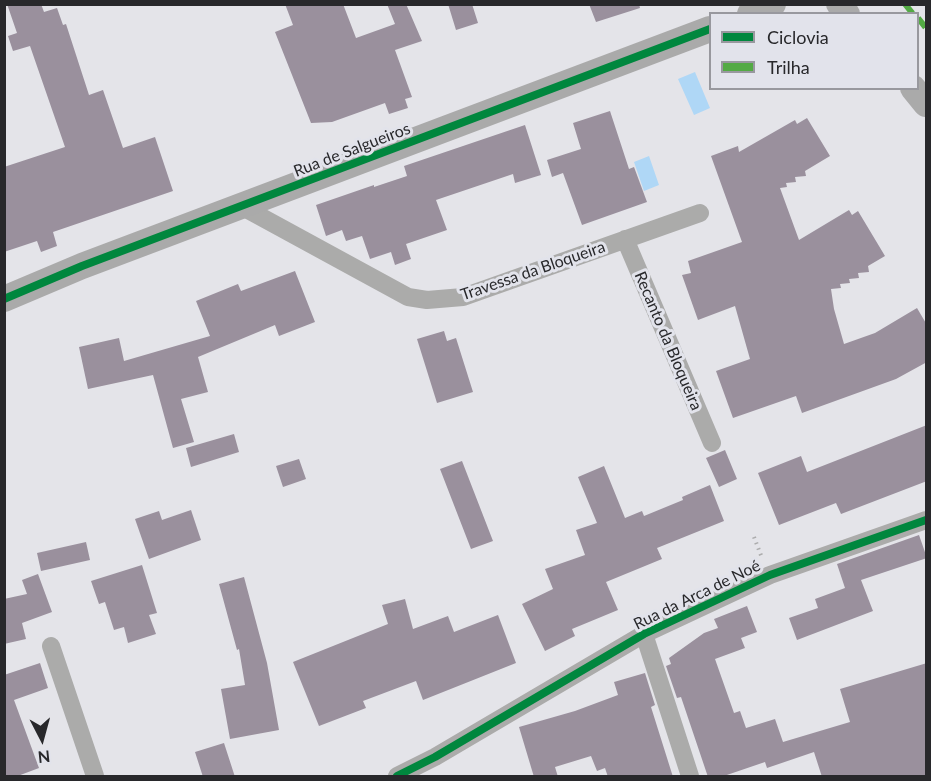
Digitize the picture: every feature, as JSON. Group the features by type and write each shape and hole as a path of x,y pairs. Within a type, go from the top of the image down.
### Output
{"street":[{"path":"755,12 773,4"},
{"name":"Rua de Salgueiros","path":"4,299 82,266 709,29"},
{"path":"915,90 927,104"},
{"name":"Travessa da Bloqueira","path":"241,206 408,297 427,300 463,297 700,213"},
{"name":"Recanto da Bloqueira","path":"625,239 712,444"},
{"name":"Rua da Arca de Noé","path":"398,777 644,634 770,575 927,520"},
{"path":"644,634 690,777"},
{"path":"51,646 95,777"}],"water":[{"path":"695,72 710,108 694,115 678,79"},
{"path":"649,156 659,185 644,191 634,162"}],"building":[{"path":"7,4 41,4 44,12 57,8 63,25 66,24 89,95 103,90 123,148 155,137 173,191 53,232 57,246 41,252 37,241 4,252 4,167 65,147 30,46 13,51 8,36 17,33"},
{"path":"285,4 343,4 356,38 395,24 387,4 406,4 422,41 395,50 412,97 405,99 408,108 389,114 385,103 332,122 311,123 275,32 293,25"},
{"path":"448,4 472,4 478,23 456,30"},
{"path":"589,4 639,4 640,8 596,22"},
{"path":"610,111 629,169 634,167 647,202 582,225 563,173 552,177 547,160 581,149 573,123"},
{"path":"807,118 830,156 805,171 806,176 795,177 796,182 786,183 787,187 780,188 799,240 849,210 852,215 858,211 885,256 868,266 869,272 858,273 859,278 849,279 850,283 840,284 841,288 831,289 844,344 875,333 917,308 927,325 927,362 896,379 802,413 796,396 733,418 716,371 750,359 735,306 698,320 682,275 691,273 688,261 742,242 711,156 738,146 739,152 795,120 797,124"},
{"path":"525,125 541,175 515,183 513,174 436,200 447,230 406,244 411,259 395,265 391,252 370,259 362,236 346,241 342,230 326,236 316,205 407,176 404,166"},
{"path":"295,271 315,322 279,336 275,325 198,357 208,392 181,399 194,442 173,448 153,375 88,389 79,347 119,338 124,361 210,336 196,301 238,284 241,291"},
{"path":"444,331 447,341 456,338 473,392 437,403 417,339"},
{"path":"927,425 927,481 841,514 836,503 779,525 758,473 801,456 807,472"},
{"path":"234,434 239,452 191,467 186,448"},
{"path":"725,450 737,479 719,487 706,458"},
{"path":"299,459 306,479 283,487 276,466"},
{"path":"462,461 493,541 471,549 440,469"},
{"path":"604,466 625,518 642,511 644,516 683,500 682,497 710,485 724,521 657,548 662,559 606,582 618,610 572,629 575,636 545,651 522,604 553,589 545,569 585,555 576,530 597,523 578,477"},
{"path":"191,510 201,540 149,559 135,519 159,511 162,520"},
{"path":"919,535 927,558 861,580 873,611 797,640 789,618 818,608 815,599 845,588 837,564"},
{"path":"86,542 90,560 41,571 37,553"},
{"path":"142,565 157,613 149,615 156,634 128,643 124,627 114,630 105,602 99,604 91,581"},
{"path":"38,574 52,612 22,623 26,639 4,644 4,599 27,594 22,580"},
{"path":"244,577 267,663 279,730 230,739 221,689 245,685 239,649 237,650 219,584"},
{"path":"405,599 413,629 448,616 454,632 498,615 516,663 423,700 416,681 363,701 366,708 319,726 293,662 388,624 382,605"},
{"path":"747,606 757,632 741,638 745,648 715,659 734,713 740,711 746,728 775,719 783,742 850,722 840,689 927,663 927,777 822,777 814,752 767,768 765,762 721,777 708,777 681,697 677,698 666,666 671,664 669,658 704,633 718,628 714,619"},
{"path":"40,663 48,688 14,700 39,768 15,777 4,777 4,675"},
{"path":"645,673 655,705 651,707 673,777 608,777 605,768 597,771 591,756 555,767 558,777 534,777 519,727 575,711 618,695 614,682"},
{"path":"224,743 235,777 203,777 195,752"}],"marked path":[{"path":"905,4 911,12"},
{"path":"919,19 926,28"}],"cycle path":[{"path":"4,299 82,266 709,29"},
{"path":"397,776 435,757 644,634 770,575 926,520"}]}
